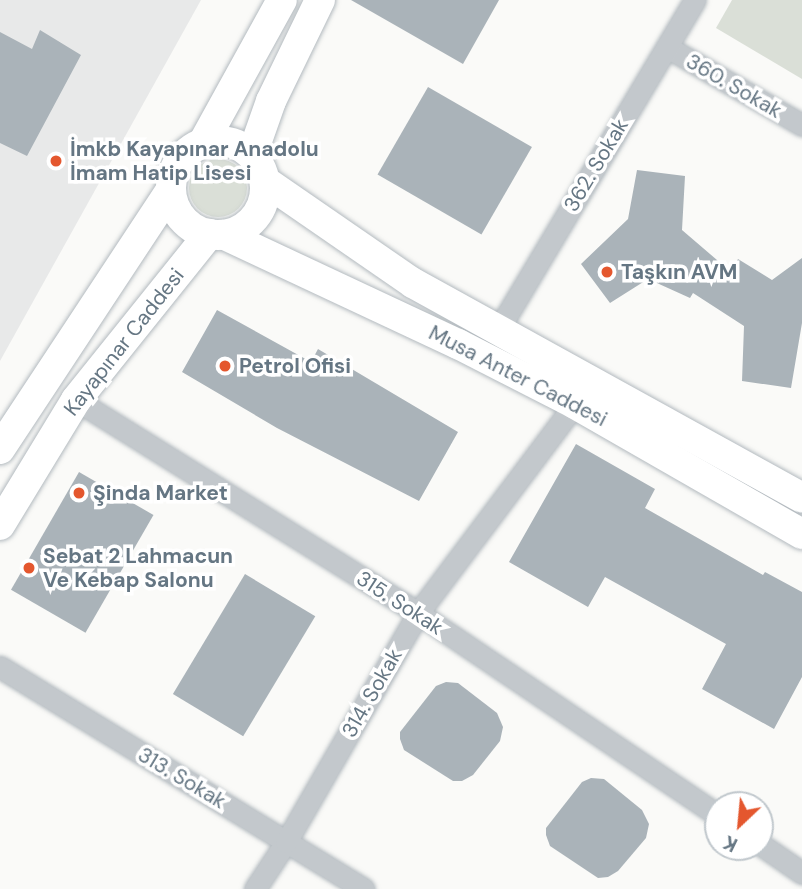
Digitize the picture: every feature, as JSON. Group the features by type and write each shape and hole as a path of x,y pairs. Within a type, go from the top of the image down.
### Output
{"main road":[{"path":"203,143 229,142 252,155 265,181 265,196 256,216 239,230 217,234 194,229 182,219 171,190 172,175 179,161 203,143 282,0"},
{"path":"252,155 271,101 320,0"},
{"name":"Musa Anter Caddesi","path":"265,181 413,283 802,498"},
{"name":"Kayapınar Caddesi","path":"0,449 171,190"},
{"name":"Musa Anter Caddesi","path":"217,234 458,344 575,404 802,534"},
{"name":"Kayapınar Caddesi","path":"0,525 76,400 217,234"}],"street":[{"name":"362. Sokak","path":"498,330 695,0"},
{"name":"360. Sokak","path":"667,47 802,125"},
{"name":"315. Sokak","path":"76,400 418,613 704,807"},
{"name":"314. Sokak","path":"255,889 286,842 418,613 575,404"},
{"name":"313. Sokak","path":"0,667 363,889"},
{"path":"774,854 802,873"}],"shaded area":[{"name":"İmkb Kayapınar Anadolu İmam Hatip Lisesi","path":"0,0 201,0 0,361"},
{"path":"732,0 802,0 802,79 716,28"},
{"path":"212,159 224,159 239,167 247,182 247,194 239,209 224,217 212,217 197,209 189,194 189,182 197,167"}],"building":[{"path":"351,0 499,0 463,64"},
{"path":"40,30 81,55 27,156 0,143 0,32 32,49"},
{"path":"428,87 532,147 481,234 378,174"},
{"path":"637,170 685,176 682,230 731,272 738,259 772,280 802,258 802,323 791,388 742,381 744,326 693,293 690,298 648,279 610,303 581,264 628,219"},
{"path":"217,310 311,362 318,349 458,432 419,501 277,428 182,372"},
{"path":"576,444 655,489 645,508 763,575 765,572 802,592 802,677 774,729 702,689 726,644 605,577 588,607 509,562"},
{"path":"79,472 153,515 85,633 11,590"},
{"path":"245,574 315,616 243,736 173,694"},
{"path":"446,682 458,683 497,713 503,727 500,741 473,775 462,781 453,781 404,750 400,739 400,732 436,686"},
{"path":"591,778 604,779 642,810 649,824 646,838 618,871 608,877 598,878 550,846 546,835 546,828 582,782"}],"place":[{"name":"İmkb Kayapınar Anadolu İmam Hatip Lisesi","path":"56,161"},
{"name":"Taşkın AVM","path":"607,272"},
{"name":"Petrol Ofisi","path":"225,366"},
{"name":"Şinda Market","path":"79,493"},
{"name":"Sebat 2 Lahmacun Ve Kebap Salonu","path":"29,568"}]}
